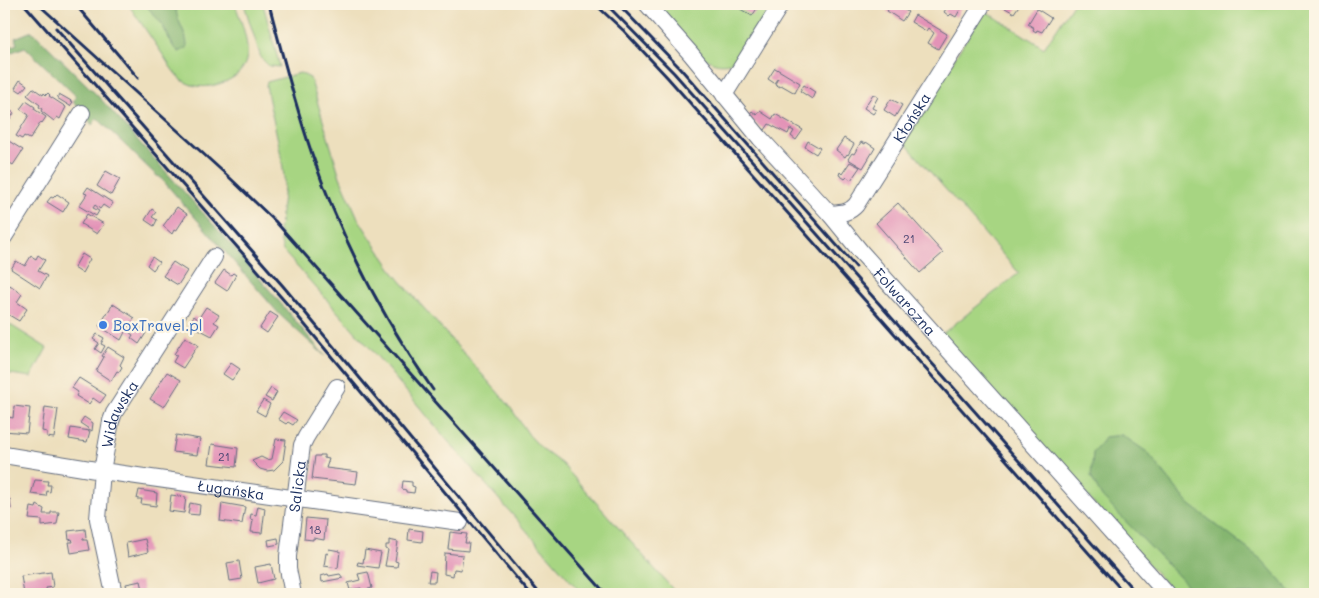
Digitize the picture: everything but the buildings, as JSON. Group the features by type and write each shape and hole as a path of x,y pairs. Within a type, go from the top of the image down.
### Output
{"street":[{"name":"Folwarczna","path":"647,4 760,138 830,214 861,252 1167,594"},
{"path":"724,95 781,4"},
{"name":"Kłońska","path":"830,214 844,213 852,210 856,205 983,4"},
{"path":"4,237 82,113"},
{"name":"Widawska","path":"114,594 98,519 102,470 111,421 114,413 214,256"},
{"name":"Salicka","path":"293,594 288,569 288,556 302,445 337,387"},
{"name":"Ługańska","path":"4,454 460,522"}],"green space":[{"path":"128,4 145,4 162,24 173,46 186,37 176,15 176,4 235,4 244,29 247,53 245,63 240,72 230,79 215,85 198,86 186,82 173,70"},
{"path":"145,4 176,4 177,15 187,42 187,48 179,52 173,46 162,24"},
{"path":"244,4 263,4 280,67 269,66 261,58"},
{"path":"652,4 773,4 740,58 730,63 720,64 702,56"},
{"path":"1073,4 1315,4 1315,594 1175,594 942,334 1019,273 904,142 984,10 1044,48"},
{"path":"32,31 98,96 229,242 325,356 280,315 159,176 97,118 92,125 80,107 73,102 76,96 25,47 4,55 4,49 17,44 15,38"},
{"path":"300,73 310,78 340,177 358,218 395,274 508,404 529,435 543,450 562,464 677,594 582,594 447,440 370,348 283,251 280,240 282,238 278,228 281,225 284,177 281,153 266,85 267,82"},
{"path":"4,321 47,348 31,377 4,373"},
{"path":"1122,435 1147,452 1189,504 1262,560 1293,594 1196,594 1102,497 1091,477 1093,453 1105,437"}],"railway":[{"path":"24,4 295,313 530,594"},
{"path":"38,4 275,221 606,594"},
{"path":"75,4 138,78"},
{"path":"269,4 306,136 336,216 380,305 433,390"},
{"path":"595,4 624,31 668,78 1125,594"},
{"path":"606,4 674,73 1137,594"},
{"path":"618,4 679,67 856,267"},
{"path":"56,28 283,286 540,594"}],"place":[{"name":"BoxTravel.pl","path":"103,325"}]}
